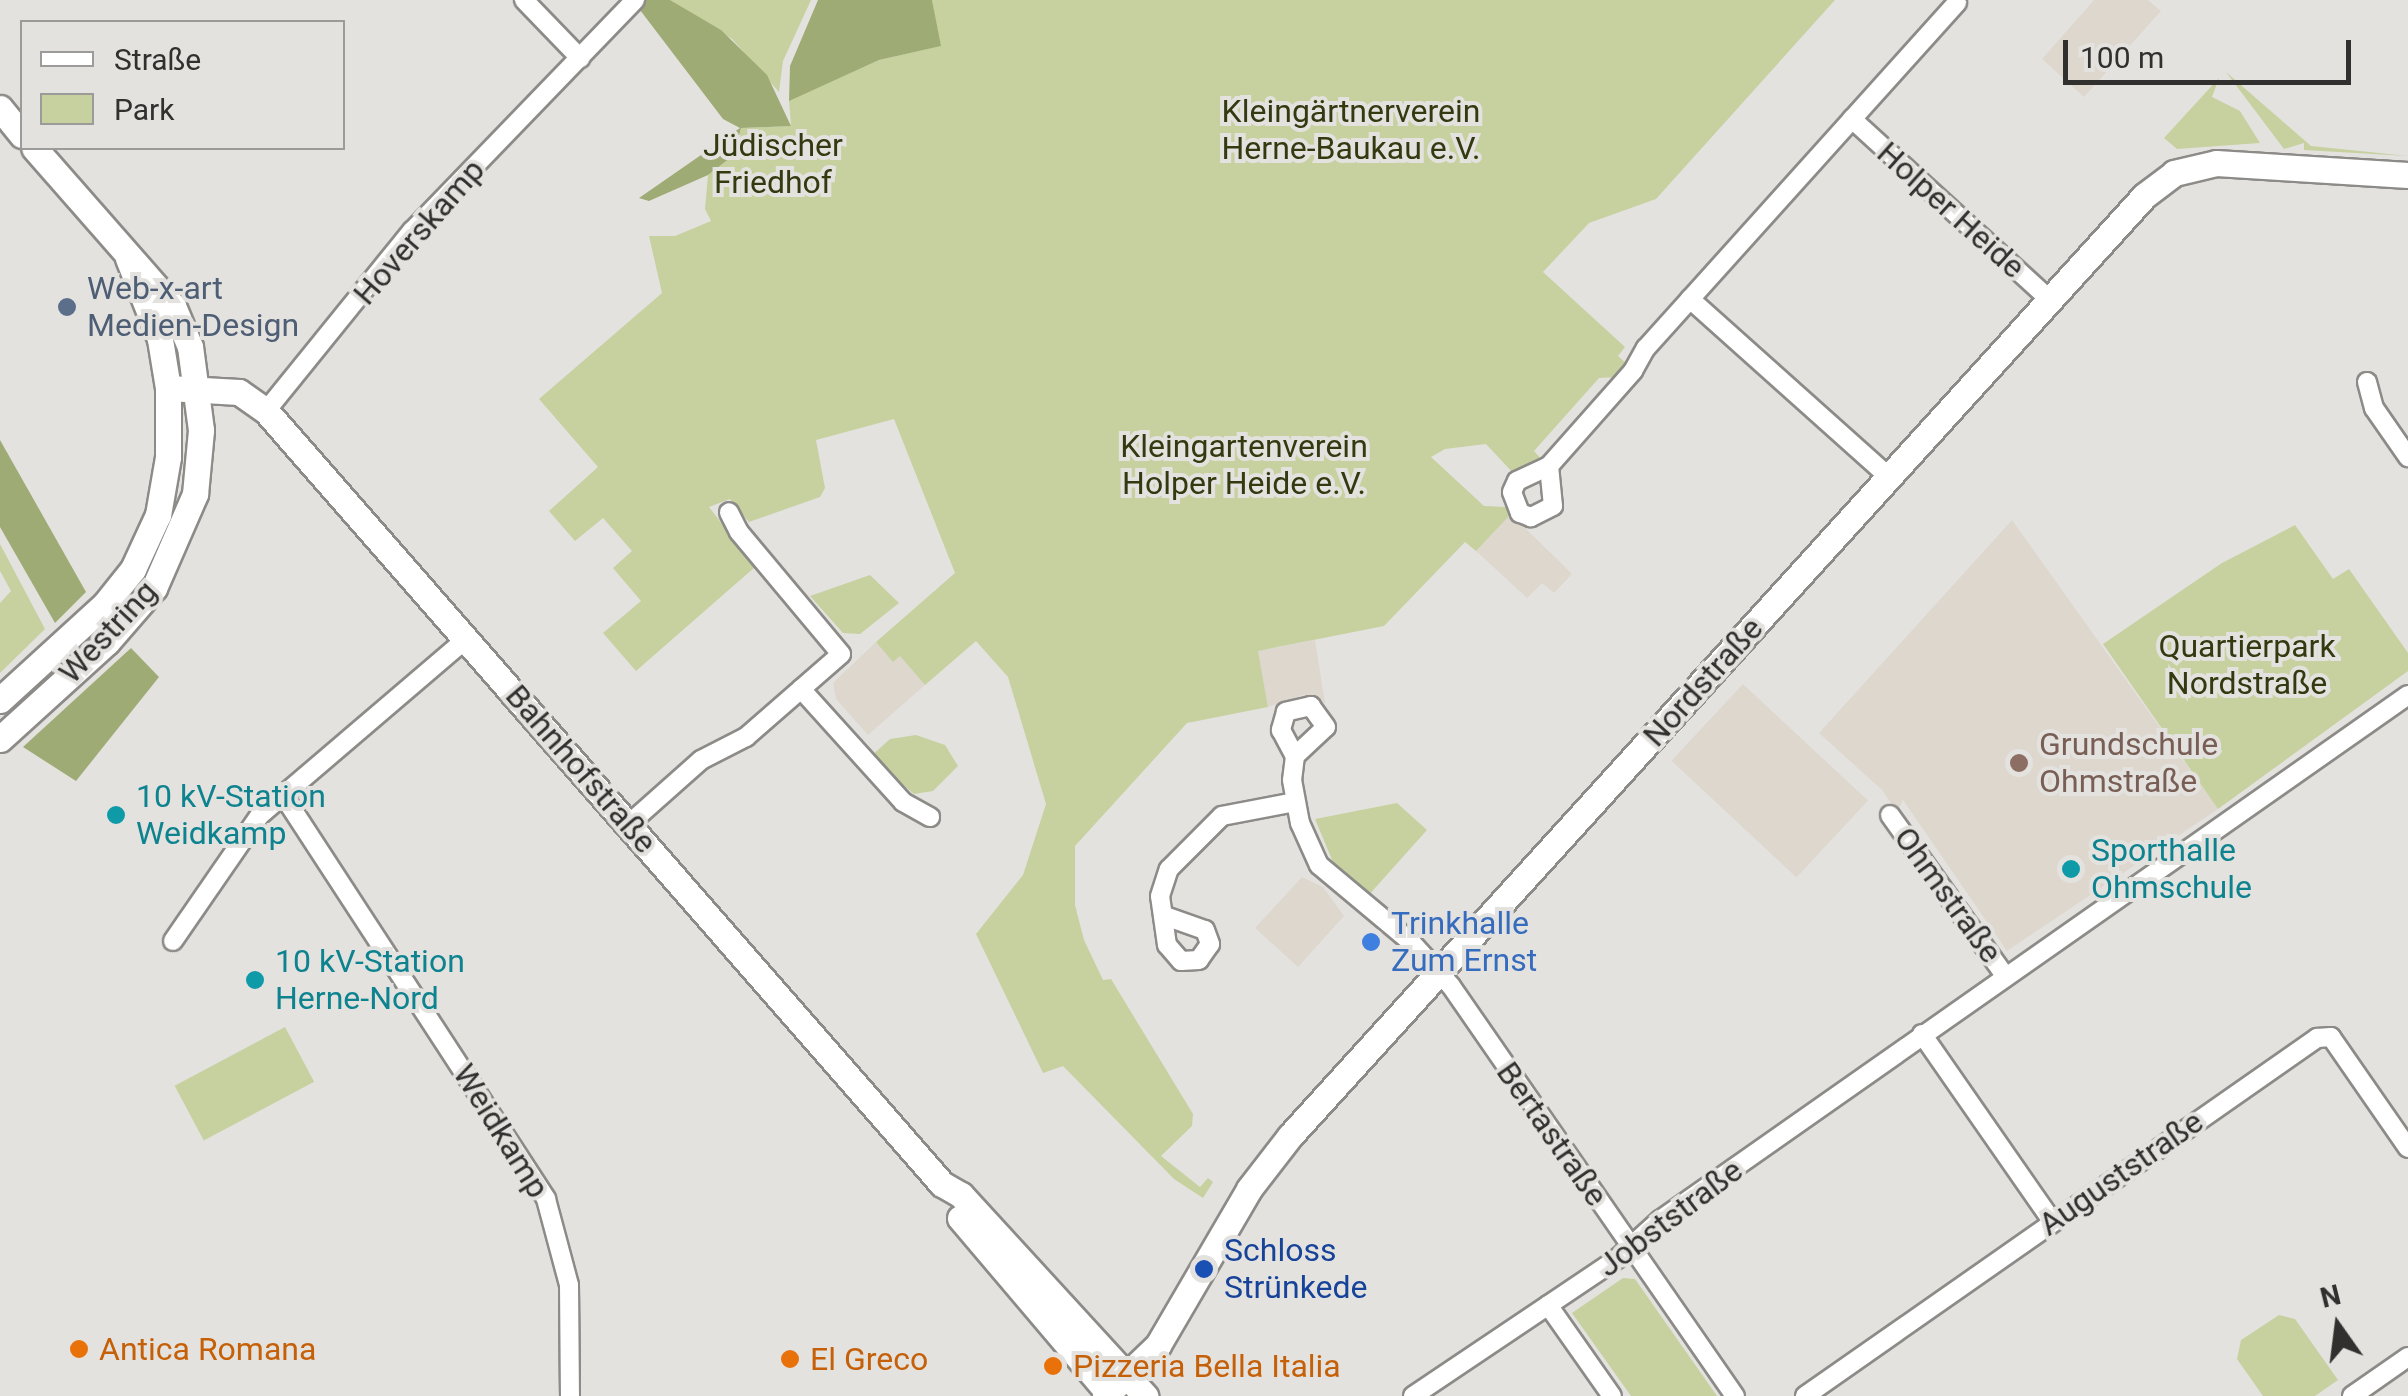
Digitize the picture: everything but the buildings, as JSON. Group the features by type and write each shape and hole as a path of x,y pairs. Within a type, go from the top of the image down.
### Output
{"street":[{"path":"524,0 580,58"},
{"name":"Hoverskamp","path":"266,412 412,232 635,0"},
{"name":"Holper Heide","path":"1549,466 1690,299 1957,2"},
{"path":"0,108 20,133"},
{"name":"Holper Heide","path":"1852,120 2050,300"},
{"path":"36,150 128,258 148,272 173,306 199,389"},
{"name":"Nordstraße","path":"1120,1392 1175,1319 1268,1162 1437,971 2144,196 2174,173 2216,163 2408,175"},
{"name":"Westring","path":"0,700 105,604 133,570 158,515 168,456 168,388 160,339 128,258"},
{"path":"1690,299 1889,477"},
{"path":"2367,382 2374,408 2408,456"},
{"name":"Bahnhofstraße","path":"168,388 239,392 266,412 942,1184 961,1195 1120,1392"},
{"name":"Westring","path":"0,740 107,642 172,557 196,494 199,389"},
{"path":"629,824 702,760 746,736 841,654 738,532 729,512"},
{"path":"174,941 249,830 283,795 467,638"},
{"path":"801,689 903,802 930,817"},
{"name":"Jobststraße","path":"1413,1396 1631,1247 1922,1034 2408,695"},
{"path":"1165,916 1160,896 1169,869 1222,816 1295,802 1296,756"},
{"name":"Weidkamp","path":"283,795 546,1199 570,1285 570,1396"},
{"name":"Bertastraße","path":"1295,802 1319,866 1437,971 1734,1396"},
{"name":"Ohmstraße","path":"1890,814 2006,976"},
{"path":"1922,1034 2052,1221"},
{"name":"Auguststraße","path":"1804,1396 2317,1038 2331,1037 2408,1148"},
{"path":"1548,1305 1612,1396"},
{"path":"2352,1396 2408,1358"}],"shaded area":[{"path":"2094,0 2148,0 2161,11 2084,97 2042,59"},
{"path":"1511,514 1572,574 1554,593 1542,583 1527,598 1476,551"},
{"name":"Grundschule Ohmstraße","path":"2012,520 2218,809 2007,951 1903,800 1897,812 1882,790 1819,733"},
{"path":"1315,640 1325,703 1303,695 1268,707 1258,651"},
{"path":"876,642 893,661 900,656 925,685 868,735 836,699 833,683"},
{"path":"1743,684 1868,801 1796,877 1671,761"},
{"path":"1302,877 1323,887 1344,916 1298,967 1255,928"}],"green space":[{"path":"643,0 670,0 721,30 767,75 791,126 741,128 734,155 708,175 649,201 639,198 740,128 723,119 640,10"},
{"path":"670,0 811,0 783,61 779,92 732,39"},
{"path":"818,0 932,0 941,46 879,60 789,101 790,66"},
{"path":"932,0 1835,0 1656,199 1589,223 1543,272 1625,347 1618,356 1628,365 1617,377 1599,378 1534,451 1542,460 1514,474 1486,444 1445,449 1431,457 1484,506 1506,507 1511,514 1476,551 1465,542 1384,626 1258,651 1268,707 1187,723 1075,846 1075,905 1084,940 1103,980 1111,979 1193,1114 1192,1126 1161,1156 1200,1187 1208,1178 1213,1182 1203,1198 1174,1179 1063,1066 1043,1073 976,934 1023,875 1046,804 1008,677 976,641 925,685 900,656 893,662 876,642 955,573 894,419 816,440 825,488 820,497 749,522 730,499 709,507 755,567 636,671 603,633 641,601 613,568 632,551 603,518 575,541 549,511 598,467 539,399 662,293 649,236 675,236 711,221 705,209 708,175 734,155 741,128 791,126 789,100 879,60 940,46"},
{"path":"2226,72 2311,146 2408,156 2304,150 2304,143 2284,149"},
{"path":"2219,78 2212,97 2240,111 2260,143 2177,149 2164,138"},
{"path":"0,440 86,592 55,623 0,527"},
{"name":"Quartierpark Nordstraße","path":"2295,525 2333,579 2349,569 2408,653 2408,671 2218,809 2103,644 2222,563"},
{"path":"0,544 45,629 0,673 0,603 11,591 0,571"},
{"path":"870,575 899,603 860,634 843,633 810,596"},
{"path":"131,648 159,677 76,781 23,747"},
{"path":"916,735 945,745 958,766 933,791 914,794 870,757 890,739"},
{"path":"1397,803 1427,830 1367,897 1335,867 1315,819"},
{"path":"285,1027 314,1082 204,1140 175,1086"},
{"path":"1623,1278 1635,1279 1717,1396 1631,1396 1572,1313"},
{"path":"2279,1315 2295,1319 2338,1380 2315,1396 2263,1396 2237,1359 2241,1340"}],"place":[{"name":"Web-x-art Medien-Design","path":"67,307"},
{"name":"Grundschule Ohmstraße","path":"2019,763"},
{"name":"10 kV-Station Weidkamp","path":"116,815"},
{"name":"Sporthalle Ohmschule","path":"2071,869"},
{"name":"Trinkhalle Zum Ernst","path":"1371,942"},
{"name":"10 kV-Station Herne-Nord","path":"255,980"},
{"name":"Schloss Strünkede","path":"1204,1269"},
{"name":"Antica Romana","path":"79,1349"},
{"name":"El Greco","path":"790,1359"},
{"name":"Pizzeria Bella Italia","path":"1053,1366"}],"park label":[{"name":"Kleingärtnerverein Herne-Baukau e.V.","path":"1351,130"},
{"name":"Jüdischer Friedhof","path":"773,164"},
{"name":"Kleingartenverein Holper Heide e.V.","path":"1244,466"}]}
